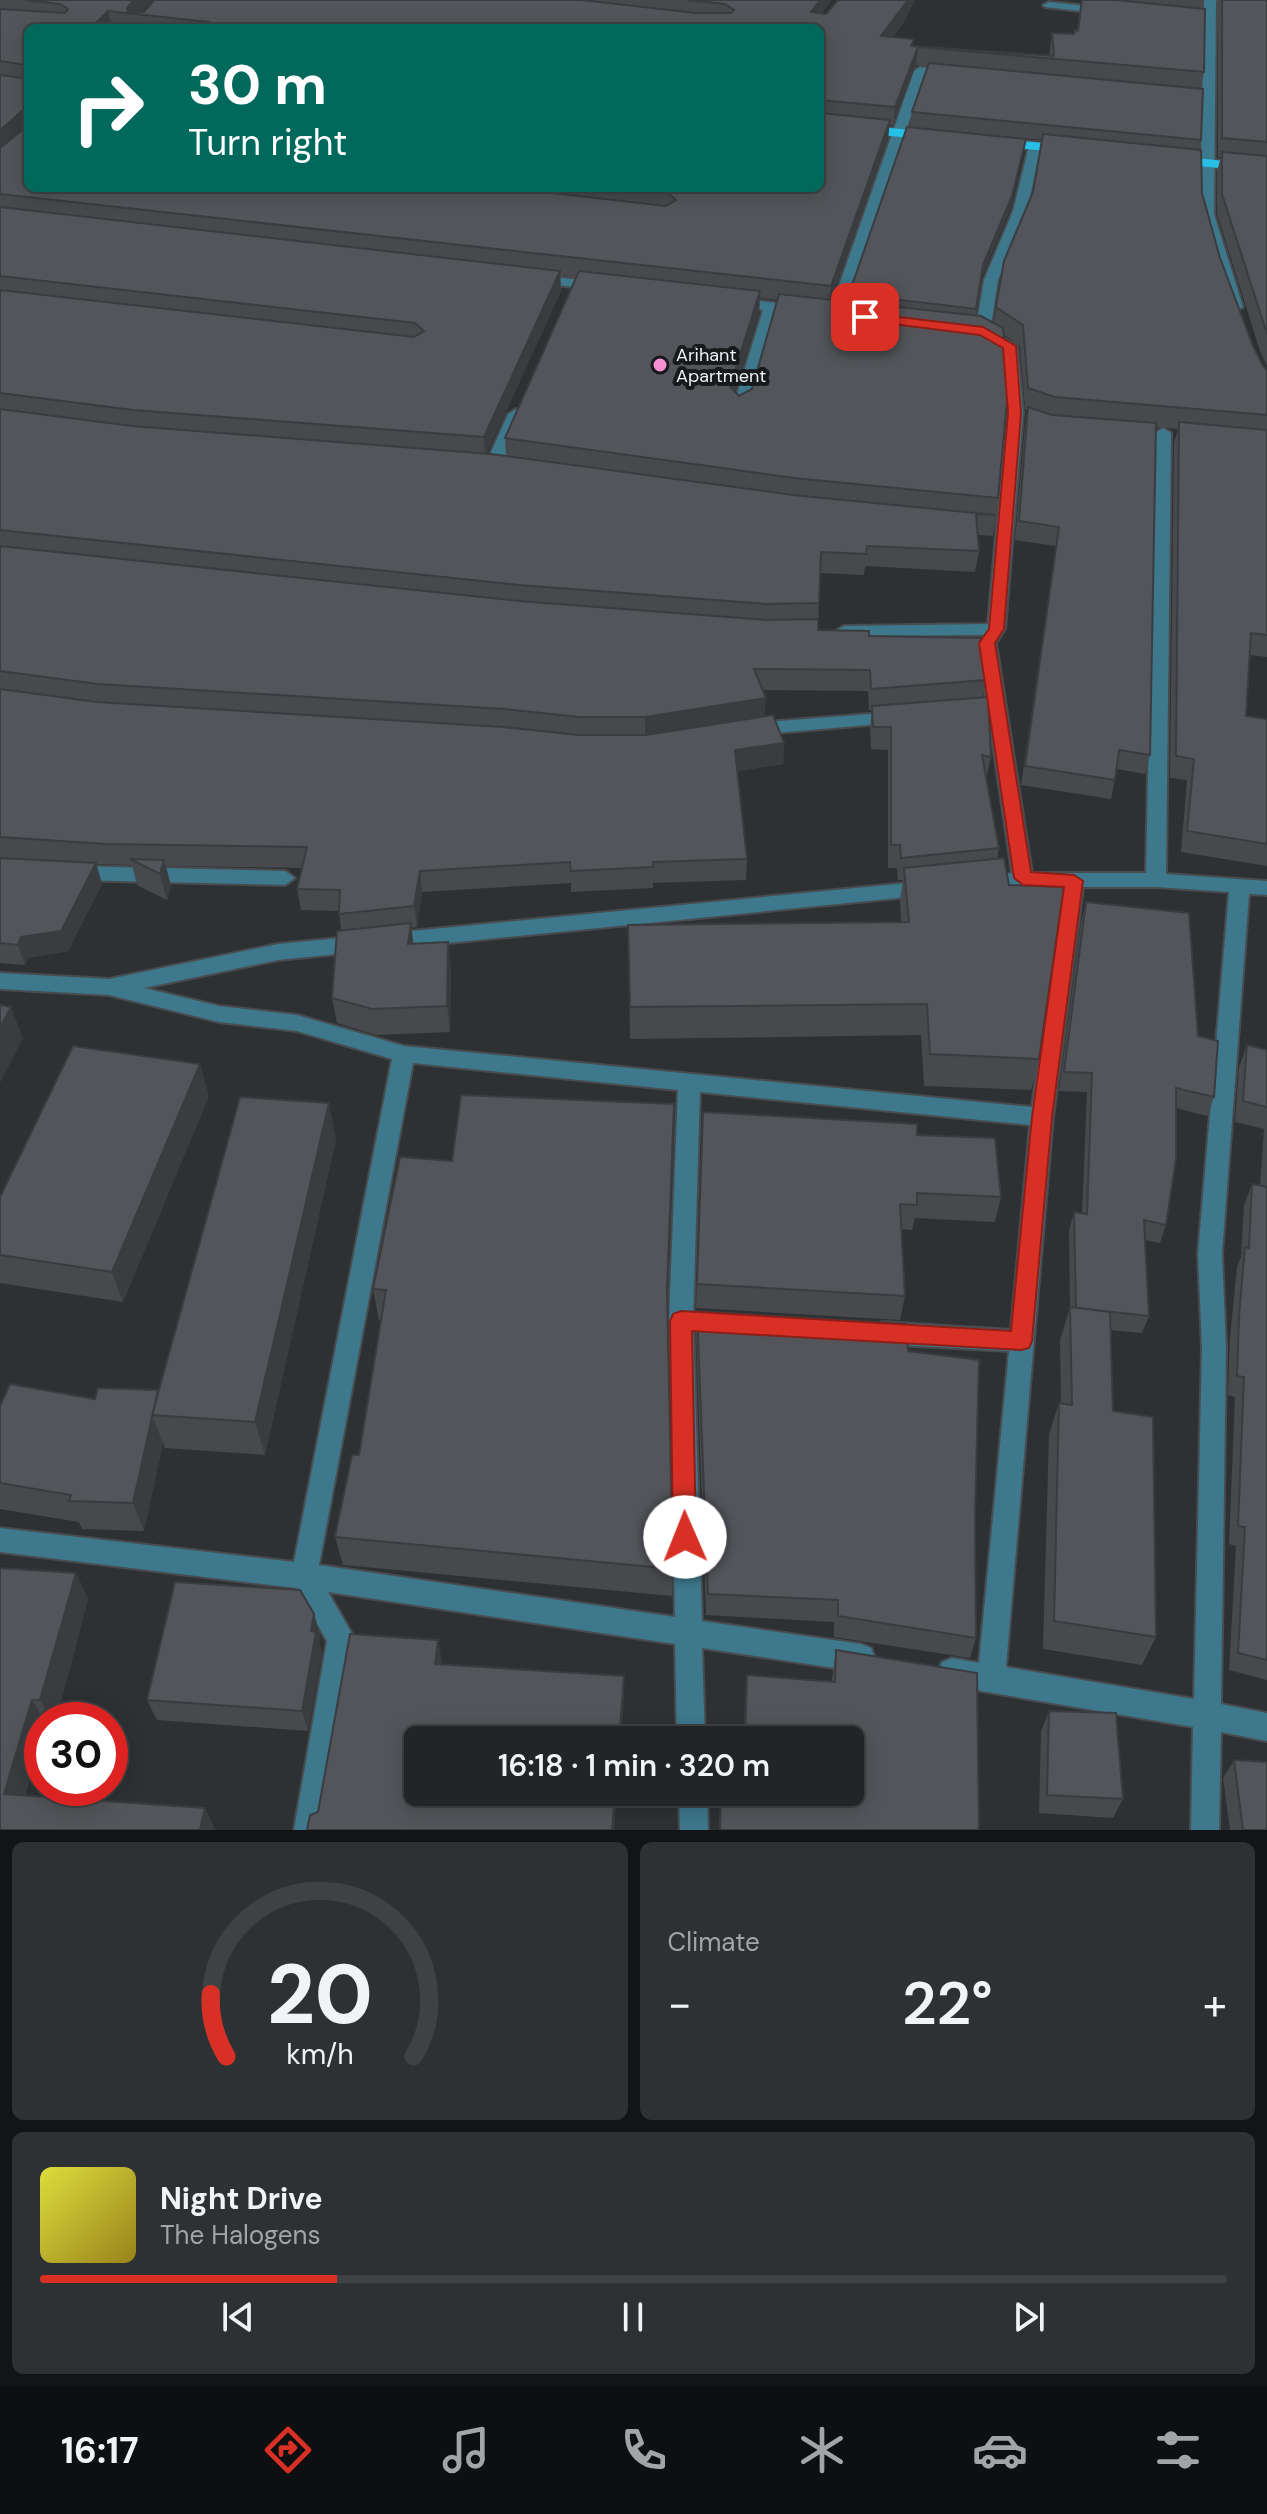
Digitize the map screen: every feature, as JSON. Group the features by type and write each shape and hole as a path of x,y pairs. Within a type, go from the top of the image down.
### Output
{"main road":[{"path":"824,125 944,137"},
{"path":"990,142 1083,151"},
{"path":"1161,159 1267,169"}],"street":[{"path":"1210,0 1203,20 1207,214 1242,324"},
{"path":"1049,5 1123,13"},
{"path":"722,300 843,314 898,132 920,71 966,75"},
{"path":"1192,97 1207,98"},
{"path":"1023,878 989,710 987,643 996,629 996,529 1020,415 1010,346 976,330 991,280 1020,211 1035,146"},
{"path":"512,276 571,290 618,288"},
{"path":"740,410 771,306"},
{"path":"493,466 524,395"},
{"path":"1156,880 1163,433"},
{"path":"827,632 996,629"},
{"path":"738,731 910,717"},
{"path":"56,872 285,878"},
{"path":"991,882 1023,878 1156,880 1267,888"},
{"path":"991,1678 1042,1117 1074,881"},
{"path":"1205,1830 1214,1348 1210,1254 1240,884"},
{"path":"109,987 278,952 944,886"},
{"path":"0,981 109,987 219,1014 297,1023 404,1054 1042,1117"},
{"path":"308,1830 341,1639 304,1576 404,1054"},
{"path":"689,1083 681,1321 690,1726"},
{"path":"681,1321 712,1323"},
{"path":"851,1331 1021,1341"},
{"path":"0,1540 304,1576 884,1661"},
{"path":"930,1668 1267,1727"},
{"path":"693,1806 694,1830"}],"building":[{"path":"25,0 134,0 127,8 128,12 144,12 154,0 582,0 695,13 731,13 734,10 725,4 688,0 820,0 811,12 826,14 838,0 908,0 881,36 914,39 911,46 1054,56 1052,33 1074,34 1075,30 1078,31 1082,0 1116,0 1205,9 1204,72 918,47 895,107 824,100 824,24 207,24 209,22 108,11 95,24 24,24 24,65 0,61 0,9 65,13 68,9 60,4"},
{"path":"1222,0 1267,0 1267,142 1222,138"},
{"path":"929,63 1203,89 1201,140 912,112"},
{"path":"0,75 23,78 24,111 0,130"},
{"path":"824,113 890,120 831,286 0,194 0,148 24,129 24,192 544,192 666,206 676,200 667,192 824,192"},
{"path":"907,127 1026,139 1012,196 983,265 976,309 849,294"},
{"path":"1043,134 1201,150 1202,193 1220,258 1253,346 1267,370 1267,415 1055,397 1028,388 1023,325 996,307 1004,261 1033,192"},
{"path":"1222,152 1267,156 1267,334 1222,194"},
{"path":"0,207 560,271 484,437 133,410 0,393 0,290 414,337 424,331 415,323 0,276"},
{"path":"579,271 760,291 730,387 739,396 752,389 779,294 981,316 1003,328 1008,391 998,498 794,478 505,438"},
{"path":"1028,407 1052,415 1156,423 1150,755 1119,750 1115,780 1025,766 1059,527 1019,521"},
{"path":"0,409 132,426 491,454 793,495 996,515 976,514 979,551 867,546 866,554 821,552 819,603 766,604 519,585 0,530"},
{"path":"1179,422 1267,430 1267,635 1251,633 1246,716 1267,719 1267,844 1187,831 1194,759 1176,756"},
{"path":"0,546 519,601 766,620 818,619 818,630 869,631 869,636 981,638 986,680 871,689 870,670 754,669 766,698 645,717 580,717 504,709 98,684 0,671"},
{"path":"0,689 97,702 503,727 579,735 646,735 773,715 784,743 735,750 747,859 653,862 653,867 571,871 570,862 420,871 414,906 339,914 340,890 297,889 307,847 106,844 0,837"},
{"path":"988,697 991,757 982,755 999,848 901,858 900,845 891,845 891,727 873,727 872,706"},
{"path":"0,858 96,863 61,931 21,937 18,945 0,943"},
{"path":"1004,858 1009,885 1064,887 1039,1059 930,1054 927,1004 630,1007 628,925 909,922 904,868"},
{"path":"130,859 164,860 160,874"},
{"path":"1086,902 1189,913 1198,1036 1218,1041 1214,1097 1176,1088 1176,1159 1166,1225 1144,1220 1149,1316 1076,1308 1074,1212 1087,1214 1092,1073 1064,1072"},
{"path":"411,923 408,944 448,942 447,1006 372,1009 332,998 337,931"},
{"path":"0,1005 11,1007 0,1028"},
{"path":"1247,1045 1267,1050 1267,1107 1243,1101"},
{"path":"73,1046 200,1064 112,1272 0,1255 0,1197"},
{"path":"461,1095 674,1104 667,1290 673,1569 335,1537 352,1455 359,1455 386,1290 373,1289 400,1157 452,1161"},
{"path":"240,1097 329,1103 255,1422 152,1415"},
{"path":"703,1112 917,1124 917,1135 995,1138 1001,1197 917,1193 917,1205 900,1204 905,1296 697,1284"},
{"path":"1252,1184 1267,1187 1267,1660 1238,1653 1245,1527 1238,1526 1244,1377 1237,1376 1239,1317 1245,1247 1249,1248"},
{"path":"1070,1307 1110,1312 1113,1411 1153,1417 1156,1637 1054,1621 1059,1403 1072,1405"},
{"path":"697,1311 906,1324 908,1351 979,1360 976,1638 838,1616 838,1600 708,1594"},
{"path":"10,1384 95,1399 98,1388 158,1390 133,1503 69,1501 71,1495 0,1483 0,1406"},
{"path":"0,1568 76,1573 40,1700 24,1702 24,1727 4,1794 24,1795 24,1806 128,1806 128,1803 205,1808 200,1830 0,1830"},
{"path":"175,1582 300,1590 314,1614 311,1631 316,1632 302,1711 147,1700"},
{"path":"350,1634 438,1640 435,1664 624,1676 620,1726 404,1726 404,1806 614,1806 612,1830 307,1830 310,1815 318,1812"},
{"path":"836,1650 977,1673 979,1830 720,1830 721,1806 864,1806 864,1726 745,1726 747,1675 835,1682"},
{"path":"1049,1711 1116,1713 1123,1799 1047,1795"},
{"path":"1234,1760 1267,1762 1267,1830 1243,1830"}],"place":[{"name":"Arihant Apartment","path":"660,365"}],"route":[{"path":"685,1537 681,1321 1021,1341 1042,1117 1074,881 1023,878 987,643 996,629 1015,413 1010,346 983,331 865,317"}]}
